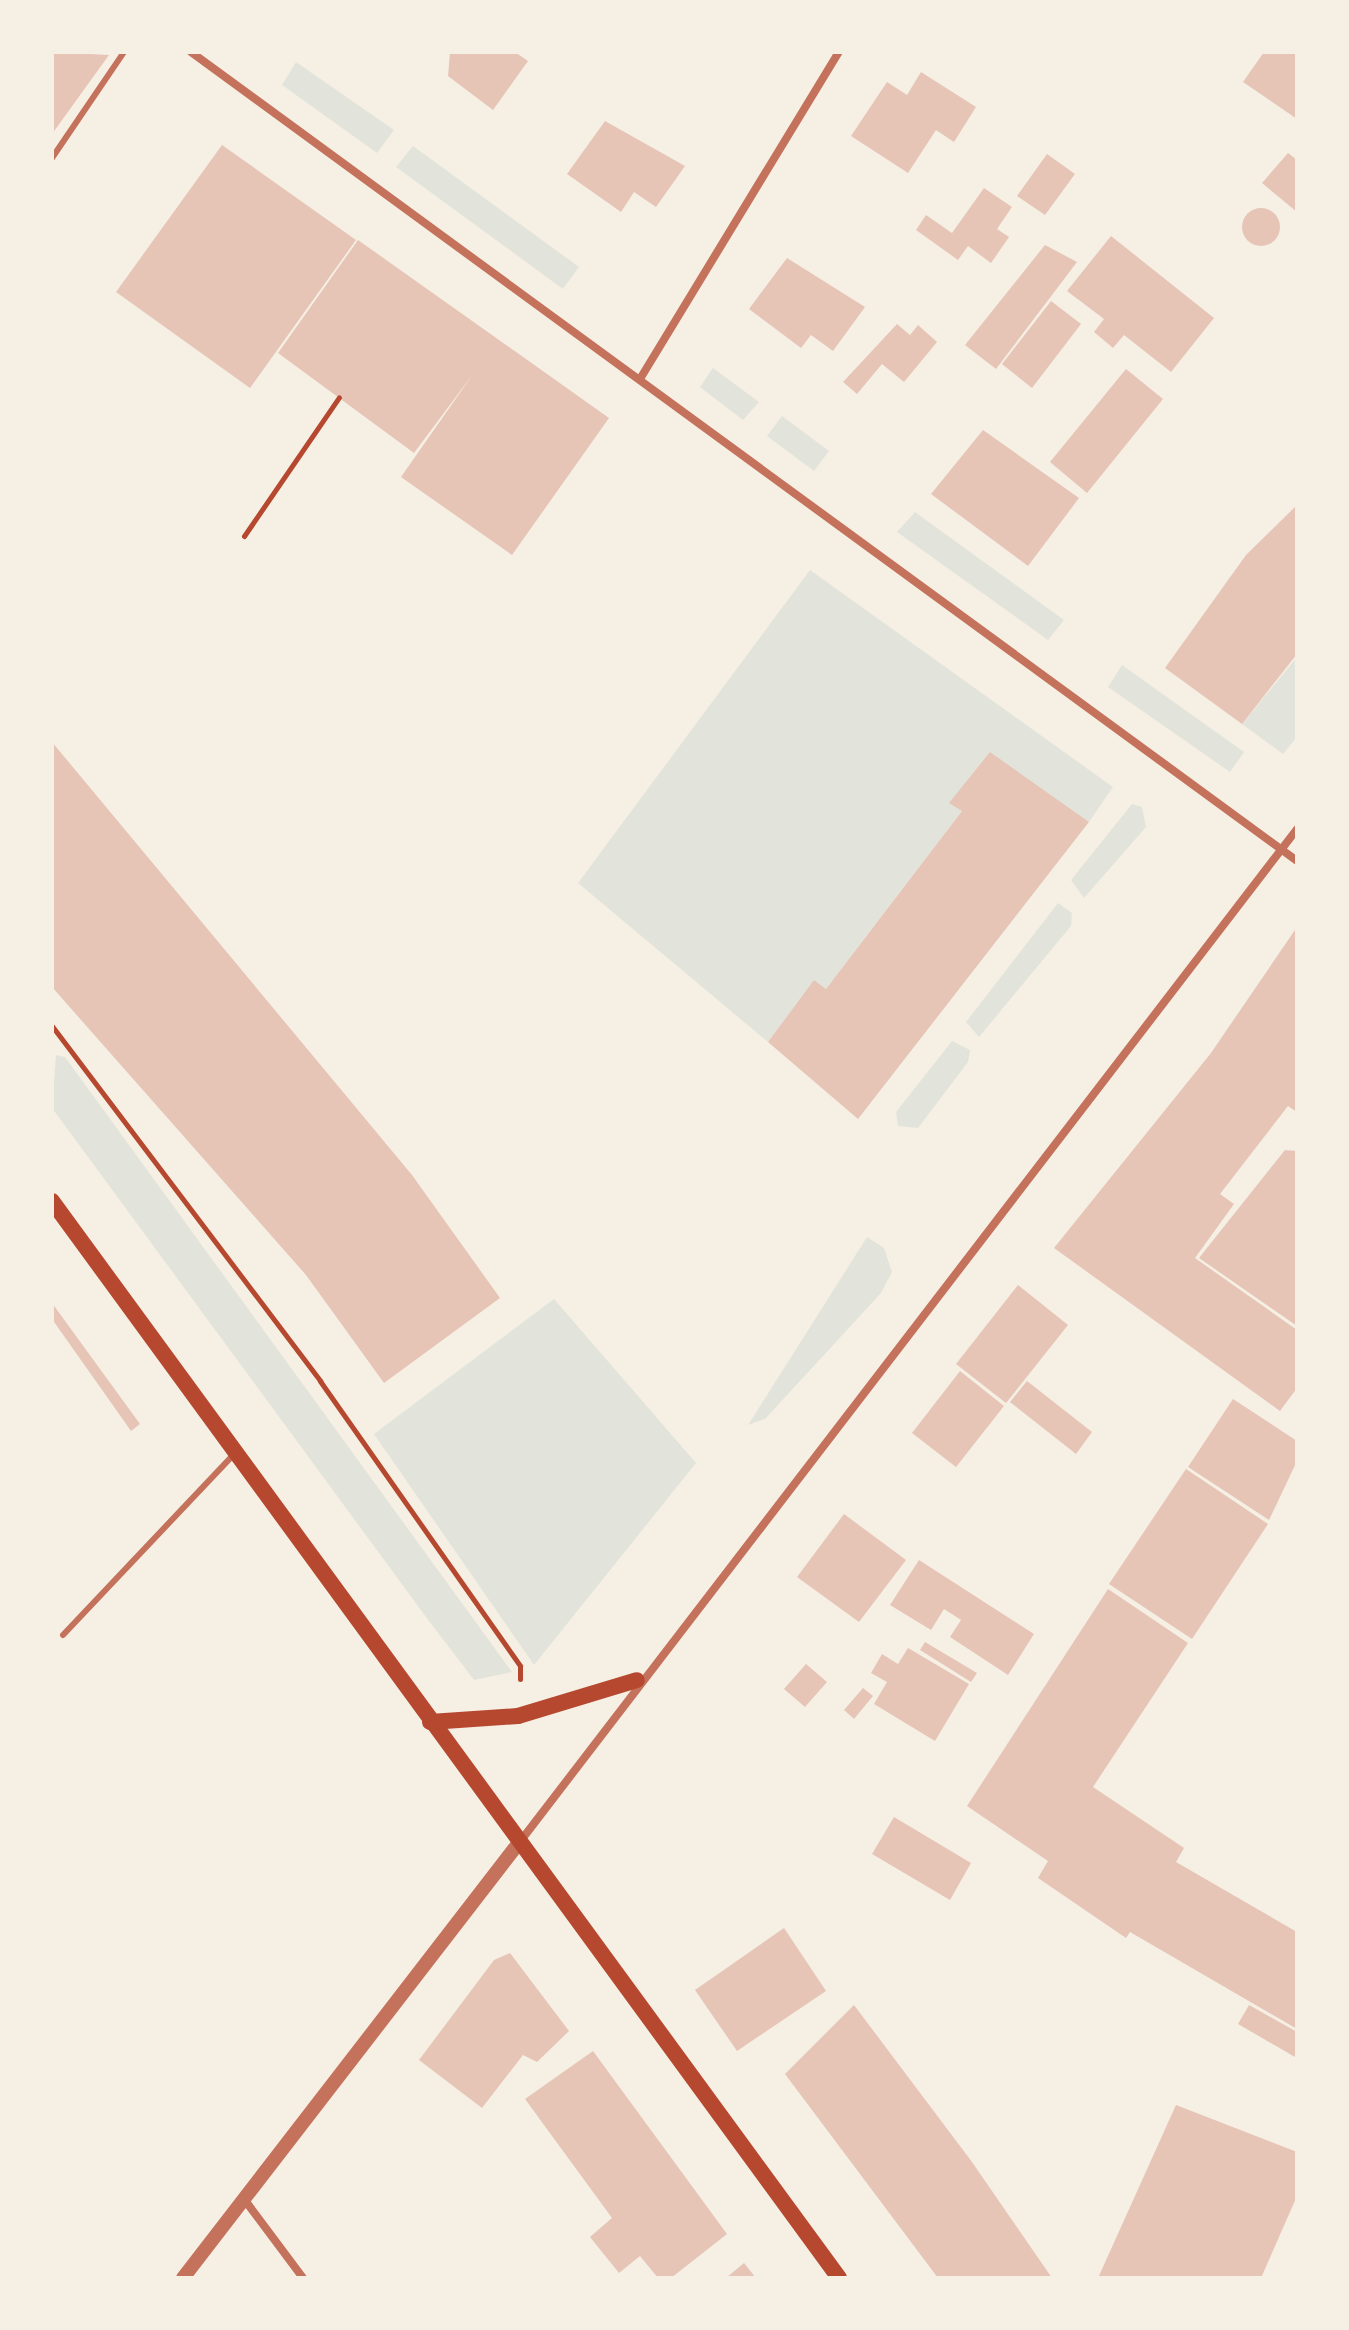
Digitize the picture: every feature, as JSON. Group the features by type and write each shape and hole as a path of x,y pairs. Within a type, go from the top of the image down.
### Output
{"main road":[{"path":"52,1201 518,1844 839,2278"},
{"path":"430,1722 518,1716 637,1680"}],"street":[{"path":"191,52 1297,861"},
{"path":"640,379 839,52"},
{"path":"183,2278 518,1844 637,1680 1297,829"},
{"path":"244,2199 303,2278"}],"lane":[{"path":"52,158 124,52"},
{"path":"63,1635 235,1453"}],"path":[{"path":"244,536 339,397"},
{"path":"52,1026 320,1381 520,1666 520,1688"}],"shaded area":[{"path":"296,62 394,130 377,153 282,85"},
{"path":"413,146 579,267 563,289 396,167"},
{"path":"713,368 759,402 743,420 700,387"},
{"path":"782,416 829,451 814,471 767,436"},
{"path":"915,512 1064,620 1048,640 897,532"},
{"path":"810,570 1113,787 1089,822 962,811 826,989 814,981 768,1042 578,883"},
{"path":"1297,657 1297,737 1283,754 1242,724"},
{"path":"1122,665 1244,752 1230,772 1108,687"},
{"path":"1132,804 1142,807 1146,827 1084,898 1071,880"},
{"path":"1058,903 1072,913 1071,926 979,1037 966,1022"},
{"path":"952,1041 970,1050 968,1062 918,1128 898,1126 896,1112"},
{"path":"56,1055 65,1057 512,1672 474,1680 429,1621 52,1108"},
{"path":"867,1237 884,1248 892,1272 881,1293 765,1419 748,1425"},
{"path":"554,1299 696,1463 534,1665 374,1434"}],"building":[{"path":"52,52 109,55 52,134"},
{"path":"450,52 515,52 528,61 493,110 448,76"},
{"path":"1264,52 1297,52 1297,119 1243,82"},
{"path":"921,72 976,107 954,142 936,130 908,173 851,136 887,82 907,95"},
{"path":"605,121 685,166 656,207 634,192 621,212 567,174"},
{"path":"222,145 356,240 250,388 116,292"},
{"path":"1288,153 1297,160 1297,212 1262,183"},
{"path":"1047,154 1075,174 1045,215 1017,196"},
{"path":"984,188 1012,207 997,229 1009,237 991,263 968,246 958,260 916,230 926,215 952,233"},
{"path":"1261,208 1274,214 1280,227 1274,240 1261,246 1248,240 1242,227 1248,214"},
{"path":"1111,236 1214,318 1171,372 1124,335 1113,348 1094,332 1104,319 1067,291"},
{"path":"358,240 609,418 512,555 401,477 473,374 414,453 278,353"},
{"path":"1045,245 1077,262 996,369 965,345"},
{"path":"787,258 865,307 833,351 811,335 801,348 749,309"},
{"path":"1051,301 1081,324 1032,388 1002,364"},
{"path":"897,324 910,335 918,325 937,342 904,382 882,364 857,394 843,382"},
{"path":"1126,369 1163,399 1087,493 1050,462"},
{"path":"983,430 1079,498 1028,566 931,494"},
{"path":"1297,505 1297,654 1242,724 1165,668 1246,555"},
{"path":"52,742 412,1175 500,1298 384,1383 306,1275 52,987"},
{"path":"990,752 1089,822 858,1119 768,1042 814,980 826,989 962,811 949,803"},
{"path":"1297,927 1297,1112 1288,1106 1220,1194 1234,1204 1195,1258 1297,1330 1297,1388 1280,1411 1054,1248 1211,1053"},
{"path":"1285,1150 1297,1151 1297,1326 1199,1258"},
{"path":"1018,1285 1068,1325 1006,1403 956,1364"},
{"path":"52,1303 140,1424 131,1431 52,1319"},
{"path":"960,1371 1004,1406 956,1467 912,1433"},
{"path":"1027,1381 1092,1432 1076,1454 1010,1402"},
{"path":"1233,1399 1297,1441 1297,1461 1269,1520 1188,1467"},
{"path":"1186,1469 1268,1524 1192,1639 1109,1584"},
{"path":"844,1514 906,1560 859,1622 797,1577"},
{"path":"919,1560 1034,1634 1008,1675 950,1637 961,1620 944,1609 931,1630 890,1605"},
{"path":"1108,1589 1188,1643 1093,1787 1184,1848 1176,1862 1297,1932 1297,2029 1130,1932 1126,1938 1038,1878 1048,1861 967,1806"},
{"path":"925,1642 977,1673 971,1682 920,1650"},
{"path":"908,1648 969,1684 935,1741 874,1704 887,1682 871,1673 882,1654 898,1664"},
{"path":"806,1664 827,1682 805,1707 784,1689"},
{"path":"863,1688 873,1696 854,1719 844,1710"},
{"path":"894,1817 971,1863 950,1900 872,1854"},
{"path":"784,1928 826,1991 737,2051 695,1990"},
{"path":"510,1953 569,2031 537,2062 523,2055 482,2108 419,2060 494,1960"},
{"path":"854,2005 972,2162 1052,2278 938,2278 785,2074"},
{"path":"1249,2005 1297,2032 1295,2057 1238,2024"},
{"path":"593,2051 727,2234 671,2278 658,2278 640,2256 619,2273 590,2237 612,2218 525,2099"},
{"path":"1176,2105 1297,2152 1297,2196 1261,2278 1098,2278"},
{"path":"744,2263 756,2278 726,2278"}]}
